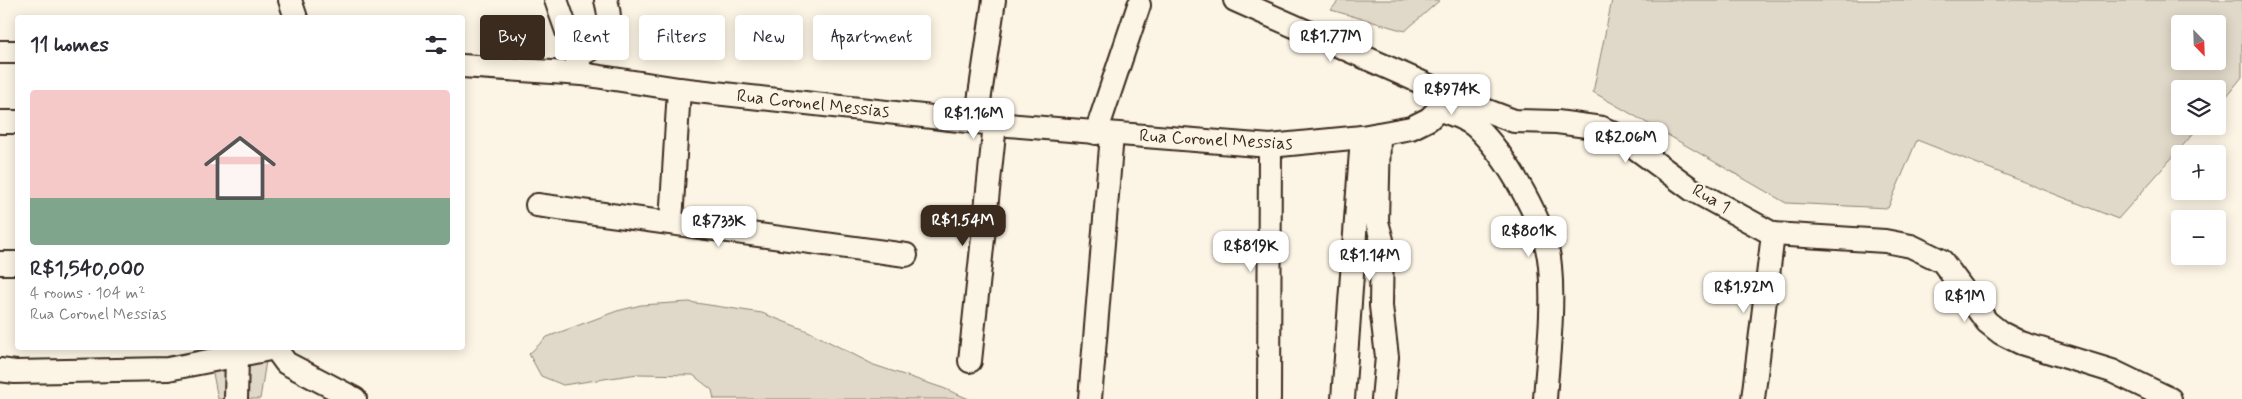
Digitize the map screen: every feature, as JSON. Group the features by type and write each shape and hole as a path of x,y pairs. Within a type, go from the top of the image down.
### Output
{"street":[{"path":"290,0 295,15"},
{"path":"556,0 579,66 603,40 611,17 606,0"},
{"path":"970,361 994,0"},
{"path":"1236,0 1441,100 1475,125 1502,157 1522,189 1541,231 1550,265 1551,322 1545,399"},
{"path":"1090,399 1104,134 1139,5"},
{"path":"0,52 15,52"},
{"name":"Rua Coronel Messias","path":"465,66 579,66 679,89 986,123 1270,146 1371,135 1411,128 1429,119 1441,100"},
{"path":"671,222 679,89"},
{"name":"Rua 1","path":"1441,100 1514,120 1565,123 1602,128 1619,136 1691,188 1773,234"},
{"path":"0,122 15,122"},
{"path":"1344,399 1371,135"},
{"path":"1371,135 1377,222 1382,240 1381,306 1387,357 1383,399"},
{"path":"1269,399 1270,146"},
{"path":"537,205 906,255"},
{"path":"1753,399 1773,234 1885,241 1911,246 1942,261 1987,322 2001,334 2021,343 2112,371 2170,399"},
{"path":"0,263 15,263"},
{"path":"0,370 15,372 168,369 266,350"},
{"path":"276,350 286,363 355,399"},
{"path":"236,399 237,356"}],"shaded area":[{"path":"1339,0 1440,0 1405,31 1331,10"},
{"path":"1612,0 2242,0 2242,77 2226,97 2226,80 2171,80 2171,135 2192,135 2183,145 2171,145 2171,159 2118,219 1917,140 1888,208 1786,203 1593,92"},
{"path":"689,302 762,313 808,331 874,365 943,388 969,399 714,399 712,390 693,375 638,374 563,385 541,376 529,354 547,337 617,311 641,305"},
{"path":"208,350 268,350 260,399 218,399"}]}
